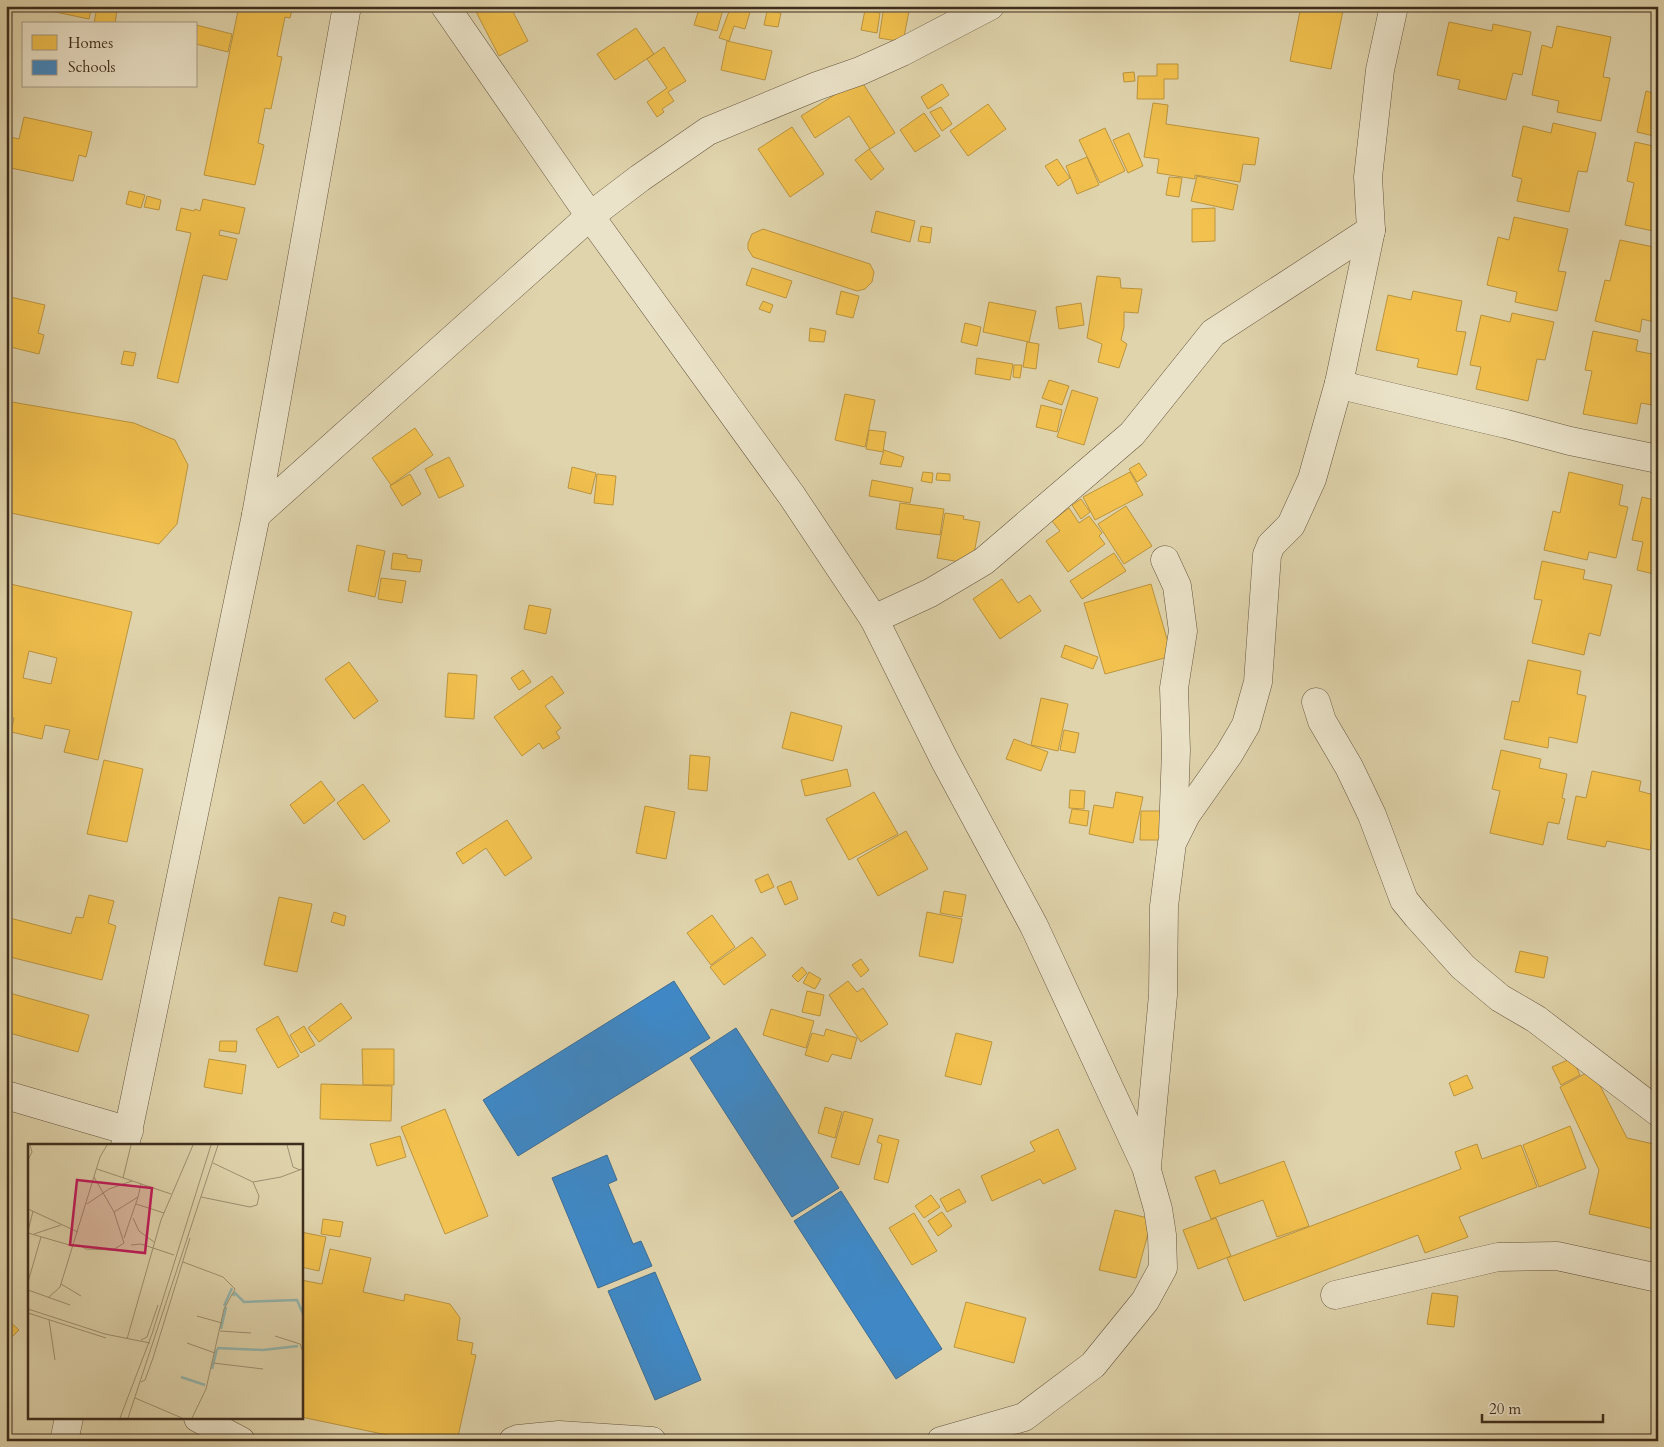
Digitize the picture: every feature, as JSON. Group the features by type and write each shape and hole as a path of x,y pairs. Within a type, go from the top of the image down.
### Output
{"street":[{"path":"6,1095 127,1138 256,515 347,6"},
{"path":"445,6 590,216 792,496 874,619 944,759 1034,926 1146,1167 1158,1209 1162,1235 1163,1268 1145,1301 1093,1365 1024,1417 941,1441"},
{"path":"256,515 590,216 640,178 708,131 817,86 860,71 902,52 990,6"},
{"path":"1172,843 1186,816 1229,754 1246,725 1258,682 1267,555 1271,545 1291,525 1312,480 1339,383 1371,230 1368,177 1380,70 1394,6"},
{"path":"874,619 930,593 984,560 1132,434 1213,333 1371,230"},
{"path":"1339,383 1570,441 1658,459"},
{"path":"1146,1167 1163,995 1164,906 1172,843 1176,750 1174,688 1183,631 1177,586 1165,560"},
{"path":"1316,702 1322,721 1349,767 1372,816 1404,900 1417,916 1463,967 1500,998 1544,1025 1658,1112"},
{"path":"1335,1295 1498,1257 1557,1256 1658,1278"},
{"path":"64,1441 69,1420"},
{"path":"202,1420 241,1441"},
{"path":"513,1441 559,1435 652,1441"}],"building: Homes":[{"path":"8,6 37,6 35,12"},
{"path":"47,6 92,6 89,19 46,10"},
{"path":"97,6 117,9 115,22 94,22"},
{"path":"239,6 293,6 290,18 285,17 277,56 282,57 271,109 265,108 258,143 264,145 255,185 204,175"},
{"path":"473,6 510,6 528,41 499,56"},
{"path":"700,6 724,6 717,31 694,25"},
{"path":"731,6 750,12 745,29 734,26 729,41 719,38"},
{"path":"884,6 910,6 903,42 879,38"},
{"path":"1266,6 1292,6 1291,12"},
{"path":"1301,6 1344,6 1331,69 1290,61"},
{"path":"865,10 880,13 877,33 861,30"},
{"path":"767,11 781,13 778,27 764,25"},
{"path":"1449,22 1492,31 1493,24 1531,32 1522,75 1513,73 1506,100 1458,89 1460,80 1437,75"},
{"path":"198,26 232,34 228,52 198,44"},
{"path":"1557,26 1611,37 1603,77 1610,78 1601,121 1557,112 1559,101 1532,95 1542,45 1552,48"},
{"path":"636,28 654,54 615,80 597,54"},
{"path":"727,41 772,51 765,80 721,70"},
{"path":"664,47 686,81 668,92 674,101 662,109 664,112 657,117 647,102 667,88 647,59"},
{"path":"1157,64 1178,64 1178,79 1164,79 1164,99 1137,99 1138,76 1157,76"},
{"path":"1134,72 1135,81 1124,82 1123,73"},
{"path":"1658,73 1658,137 1637,132 1646,91 1653,93"},
{"path":"860,79 895,133 870,149 849,116 815,138 801,116"},
{"path":"942,84 949,95 928,109 921,97"},
{"path":"1153,103 1168,105 1166,124 1259,138 1255,165 1243,164 1240,182 1195,175 1195,179 1157,173 1159,159 1144,157"},
{"path":"988,104 1006,129 968,156 950,131"},
{"path":"941,107 952,124 942,131 930,112"},
{"path":"924,113 940,136 915,152 900,130"},
{"path":"24,117 92,132 86,157 79,155 73,181 6,167 6,136 19,139"},
{"path":"1553,123 1596,133 1587,172 1578,171 1569,212 1517,201 1522,179 1512,176 1523,126 1551,133"},
{"path":"792,127 824,174 790,197 758,149"},
{"path":"1105,128 1125,171 1100,183 1079,140"},
{"path":"1129,133 1143,166 1128,173 1113,140"},
{"path":"1635,142 1658,147 1658,232 1625,225 1634,183 1627,181"},
{"path":"869,149 884,169 871,180 855,160"},
{"path":"1087,157 1099,185 1077,194 1066,166"},
{"path":"1057,159 1070,178 1058,186 1045,166"},
{"path":"1197,176 1238,185 1233,210 1191,201"},
{"path":"1169,177 1182,178 1179,197 1166,195"},
{"path":"129,191 145,195 141,208 126,204"},
{"path":"147,196 161,200 159,210 144,207"},
{"path":"203,199 245,208 239,234 220,230 219,235 237,239 227,280 203,275 178,383 157,378 191,233 176,230 181,208 200,211"},
{"path":"1215,208 1215,241 1192,242 1192,209"},
{"path":"876,211 915,221 910,242 871,232"},
{"path":"1514,217 1568,229 1558,271 1566,272 1557,311 1515,302 1517,292 1487,285 1498,237 1509,240"},
{"path":"921,226 932,228 930,243 918,241"},
{"path":"763,229 870,264 874,272 872,282 865,289 857,291 753,257 748,249 748,243 752,234"},
{"path":"1620,240 1658,248 1658,323 1642,319 1640,332 1595,321 1605,280 1610,281"},
{"path":"752,268 792,281 786,298 746,285"},
{"path":"1097,276 1120,278 1121,288 1142,289 1138,313 1124,312 1124,327 1121,340 1127,344 1119,368 1098,362 1102,344 1087,338"},
{"path":"841,291 859,296 853,318 836,314"},
{"path":"1413,291 1462,301 1456,331 1466,332 1457,375 1417,367 1419,359 1376,350 1388,295 1411,300"},
{"path":"6,296 45,305 38,333 44,335 39,354 6,346"},
{"path":"763,301 773,305 770,313 759,309"},
{"path":"989,302 1036,311 1029,342 983,332"},
{"path":"1081,303 1084,325 1059,329 1056,307"},
{"path":"1512,313 1554,322 1545,360 1537,359 1528,401 1476,389 1481,367 1470,365 1481,315 1510,322"},
{"path":"965,323 981,327 977,346 961,342"},
{"path":"810,328 826,331 824,342 809,341"},
{"path":"1593,331 1638,340 1636,351 1658,355 1655,376 1658,377 1652,405 1641,403 1637,424 1583,414 1592,371 1585,370"},
{"path":"1027,342 1039,344 1036,369 1023,367"},
{"path":"124,351 136,353 133,366 121,364"},
{"path":"977,358 1013,364 1010,380 975,374"},
{"path":"1014,365 1022,365 1020,378 1013,377"},
{"path":"1049,380 1069,386 1062,405 1042,398"},
{"path":"1072,390 1098,398 1084,445 1057,437"},
{"path":"845,394 875,400 865,447 835,440"},
{"path":"6,401 134,423 175,440 188,465 177,524 159,544 6,512"},
{"path":"1041,405 1062,410 1057,432 1036,427"},
{"path":"415,428 433,455 391,485 372,458"},
{"path":"869,430 886,432 883,452 866,449"},
{"path":"884,450 904,457 901,467 880,464"},
{"path":"449,457 464,486 439,498 425,469"},
{"path":"1139,463 1147,475 1137,482 1129,469"},
{"path":"572,467 596,473 591,494 568,488"},
{"path":"923,472 933,473 932,483 921,481"},
{"path":"1130,472 1143,495 1095,520 1083,497"},
{"path":"1569,472 1623,485 1619,505 1628,507 1616,558 1589,552 1587,560 1544,550 1553,511 1560,513"},
{"path":"937,473 950,474 950,481 936,480"},
{"path":"410,474 421,494 402,506 390,486"},
{"path":"597,474 616,476 613,505 594,503"},
{"path":"872,480 913,488 910,503 869,496"},
{"path":"1642,497 1658,501 1658,575 1637,570 1643,542 1632,540"},
{"path":"1081,499 1090,512 1081,519 1072,505"},
{"path":"900,503 944,509 940,535 896,529"},
{"path":"1126,506 1152,546 1124,564 1098,524"},
{"path":"1069,508 1079,523 1089,516 1102,533 1099,536 1105,544 1068,572 1046,541 1060,531 1052,521"},
{"path":"945,513 964,516 963,519 980,522 972,564 937,558"},
{"path":"357,545 385,551 375,597 348,591"},
{"path":"393,553 407,555 407,558 422,560 420,572 391,569"},
{"path":"1114,553 1126,571 1082,599 1070,581"},
{"path":"1542,561 1585,570 1583,579 1612,585 1600,636 1589,633 1584,655 1532,643 1542,600 1534,599"},
{"path":"381,578 406,581 402,603 378,599"},
{"path":"1002,579 1018,603 1030,595 1041,611 1000,639 973,599"},
{"path":"6,583 132,612 98,760 64,752 70,730 45,725 42,739 11,732 14,718 6,717","holes":["29,651 57,658 51,684 23,678"]},
{"path":"1151,584 1172,656 1105,674 1084,603"},
{"path":"529,605 551,609 546,634 524,629"},
{"path":"1065,645 1098,657 1093,669 1061,657"},
{"path":"1528,660 1581,671 1577,694 1586,696 1577,743 1549,737 1548,748 1504,739 1512,701 1519,702"},
{"path":"349,662 378,701 354,719 325,679"},
{"path":"523,670 531,682 519,690 511,678"},
{"path":"448,673 477,675 474,719 445,717"},
{"path":"552,676 564,693 545,706 561,728 556,732 560,738 543,749 539,743 522,756 494,717"},
{"path":"1041,698 1068,704 1058,751 1031,745"},
{"path":"791,712 842,726 833,761 782,748"},
{"path":"1064,730 1079,733 1075,753 1060,750"},
{"path":"1014,739 1048,752 1041,771 1006,759"},
{"path":"1501,750 1541,759 1539,768 1567,774 1562,798 1565,799 1559,824 1548,822 1543,845 1490,833 1500,791 1492,789"},
{"path":"690,755 710,757 707,791 688,789"},
{"path":"104,760 143,769 127,842 87,834"},
{"path":"847,769 851,786 805,796 801,780"},
{"path":"1592,771 1641,781 1639,791 1658,796 1658,811 1650,850 1607,841 1605,847 1567,839 1576,796 1586,798"},
{"path":"321,781 335,800 304,824 290,805"},
{"path":"363,784 390,821 364,840 337,803"},
{"path":"1070,790 1085,791 1084,809 1069,808"},
{"path":"874,792 898,834 849,860 826,819"},
{"path":"1116,792 1143,797 1133,843 1089,834 1094,805 1113,808"},
{"path":"645,806 675,812 666,859 636,853"},
{"path":"1072,809 1089,811 1087,826 1069,823"},
{"path":"1141,811 1160,811 1160,840 1140,840"},
{"path":"507,820 532,858 505,876 486,848 463,864 456,853"},
{"path":"906,831 928,869 878,896 857,859"},
{"path":"768,874 774,887 761,893 755,880"},
{"path":"791,881 798,899 785,905 777,887"},
{"path":"944,891 966,895 962,917 940,913"},
{"path":"89,895 114,901 108,923 116,926 102,980 6,956 6,917 71,934 76,917 83,918"},
{"path":"279,897 312,904 297,972 264,965"},
{"path":"334,912 346,916 344,926 331,922"},
{"path":"927,912 962,919 953,963 919,956"},
{"path":"712,915 735,947 711,965 687,933"},
{"path":"752,937 766,955 724,985 710,967"},
{"path":"1520,951 1548,957 1544,978 1515,972"},
{"path":"861,959 869,970 861,977 852,965"},
{"path":"802,967 807,973 798,982 792,976"},
{"path":"809,972 821,979 815,989 803,983"},
{"path":"848,981 857,992 863,988 888,1024 861,1042 829,995"},
{"path":"807,991 824,995 820,1016 802,1012"},
{"path":"6,992 89,1015 78,1052 6,1032"},
{"path":"341,1003 352,1018 319,1042 308,1028"},
{"path":"771,1009 814,1021 806,1048 763,1035"},
{"path":"278,1016 299,1056 278,1068 256,1029"},
{"path":"304,1026 315,1045 301,1053 290,1035"},
{"path":"826,1029 857,1038 851,1059 832,1054 828,1062 805,1055 812,1033 824,1036"},
{"path":"956,1033 992,1042 981,1085 945,1076"},
{"path":"220,1041 237,1041 236,1052 219,1051"},
{"path":"362,1049 394,1049 394,1085 363,1085"},
{"path":"1572,1058 1580,1075 1561,1085 1552,1067"},
{"path":"209,1059 246,1065 242,1094 204,1087"},
{"path":"1592,1070 1627,1138 1658,1145 1658,1230 1589,1214 1599,1170 1560,1087"},
{"path":"1467,1075 1473,1088 1454,1096 1449,1083"},
{"path":"321,1084 392,1086 391,1121 320,1119"},
{"path":"825,1107 842,1112 835,1138 818,1133"},
{"path":"445,1109 488,1216 445,1234 401,1127"},
{"path":"844,1111 873,1119 859,1165 831,1157"},
{"path":"1570,1126 1586,1168 1539,1187 1523,1145"},
{"path":"1058,1129 1076,1169 1043,1184 1040,1179 992,1201 981,1176 1035,1151 1030,1142"},
{"path":"879,1135 899,1140 888,1183 874,1179 882,1144 877,1142"},
{"path":"400,1136 406,1157 377,1166 370,1144"},
{"path":"1477,1144 1482,1159 1521,1145 1537,1187 1459,1217 1468,1237 1425,1253 1418,1235 1244,1301 1227,1258 1461,1169 1455,1152"},
{"path":"1284,1161 1309,1226 1277,1237 1263,1200 1211,1219 1195,1177 1215,1170 1220,1184"},
{"path":"959,1189 966,1202 947,1212 940,1199"},
{"path":"931,1195 940,1207 924,1218 915,1206"},
{"path":"1115,1210 1152,1219 1136,1278 1099,1270"},
{"path":"942,1212 952,1226 938,1236 928,1221"},
{"path":"914,1213 937,1251 912,1265 889,1228"},
{"path":"1216,1218 1231,1256 1198,1269 1183,1230"},
{"path":"323,1219 343,1222 340,1237 321,1234"},
{"path":"302,1232 326,1237 319,1271 302,1267"},
{"path":"330,1249 371,1258 363,1292 404,1301 405,1294 450,1304 460,1318 457,1340 473,1343 471,1354 476,1355 457,1441 416,1441 302,1417 302,1280 322,1284"},
{"path":"1432,1293 1458,1296 1454,1327 1427,1324"},
{"path":"966,1302 1026,1318 1014,1363 954,1347"},
{"path":"6,1318 19,1330 6,1343"}],"building: Schools":[{"path":"674,981 710,1038 518,1156 483,1100"},
{"path":"736,1028 839,1188 792,1217 690,1058"},
{"path":"607,1155 617,1180 608,1184 633,1244 641,1241 652,1266 598,1288 552,1178"},
{"path":"841,1191 942,1349 896,1379 794,1221"},
{"path":"655,1272 701,1380 655,1400 608,1291"}]}
